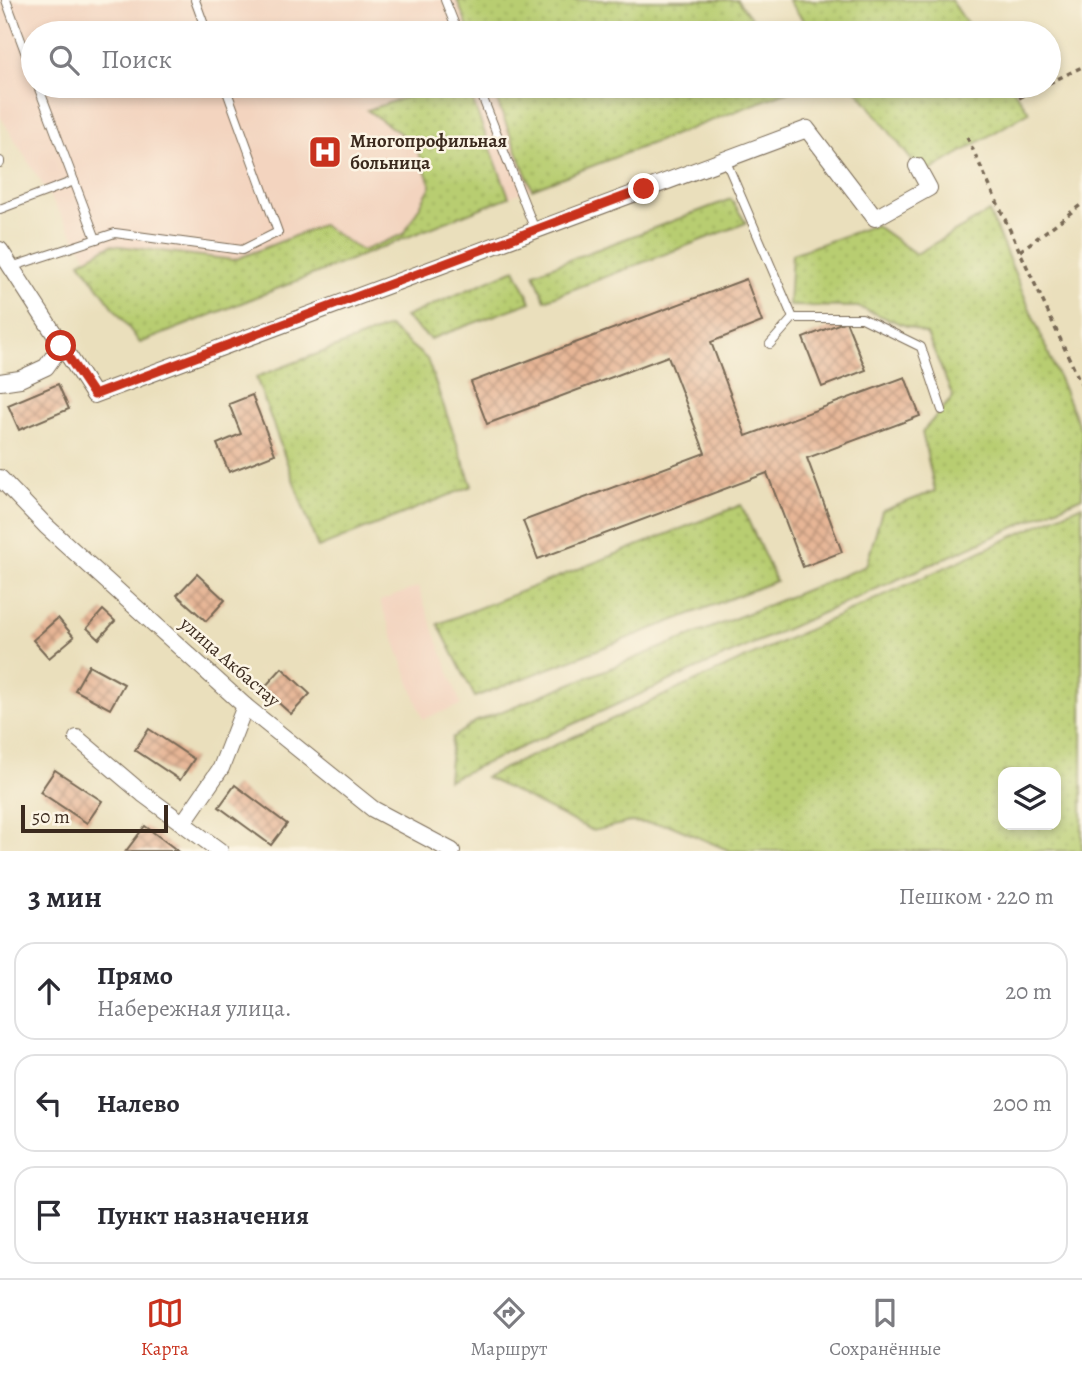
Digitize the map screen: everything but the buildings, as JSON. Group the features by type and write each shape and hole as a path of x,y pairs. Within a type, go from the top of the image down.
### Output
{"street":[{"path":"0,250 94,395 807,129 874,218 929,188 916,166"},
{"path":"0,382 20,379 46,367 61,346"},
{"name":"улица Акбастау","path":"0,478 46,526 245,706 373,809 452,851"},
{"path":"183,823 221,768 245,706"},
{"path":"77,738 143,794 220,851"}],"lane":[{"path":"6,0 21,41"},
{"path":"195,0 202,21"},
{"path":"445,0 453,21"},
{"path":"43,98 96,239"},
{"path":"11,267 115,233 242,250 278,232 229,98"},
{"path":"483,98 535,230"},
{"path":"725,159 793,318"},
{"path":"0,209 74,181"},
{"path":"770,344 793,318 862,318 921,348 942,410"}],"path":[{"path":"1061,77 1082,67"},
{"path":"967,137 1082,386"},
{"path":"1020,251 1082,204"}],"shaded area":[{"name":"Многопрофильная больница","path":"0,0 737,0 754,21 21,21 21,98 770,98 509,197 140,343 0,116"},
{"path":"418,587 461,705 423,719 380,601"}],"green space":[{"path":"457,0 737,0 754,21 465,21"},
{"path":"788,0 951,0 966,21 804,21"},
{"path":"404,98 472,98 509,197 140,343 80,262 111,245 234,260 322,225 362,251 404,234 431,186 415,144 367,110"},
{"path":"496,98 771,98 532,189"},
{"path":"863,98 1019,98 1029,112 923,175"},
{"path":"731,199 746,223 545,300 534,273"},
{"path":"989,212 1082,433 1082,497 448,780 452,738 475,722 866,566 882,511 935,491 922,432 953,397 927,334 858,307 789,306 792,254 875,225 916,254"},
{"path":"515,269 531,302 430,339 405,317"},
{"path":"389,327 427,359 472,486 318,548 256,377"},
{"path":"741,505 776,581 475,697 438,624"},
{"path":"1082,505 1082,851 730,851 670,825 630,822 593,831 485,777"}],"place":[{"name":"Многопрофильная больница","path":"325,152"}],"route":[{"path":"61,346 94,395 644,189"}]}
